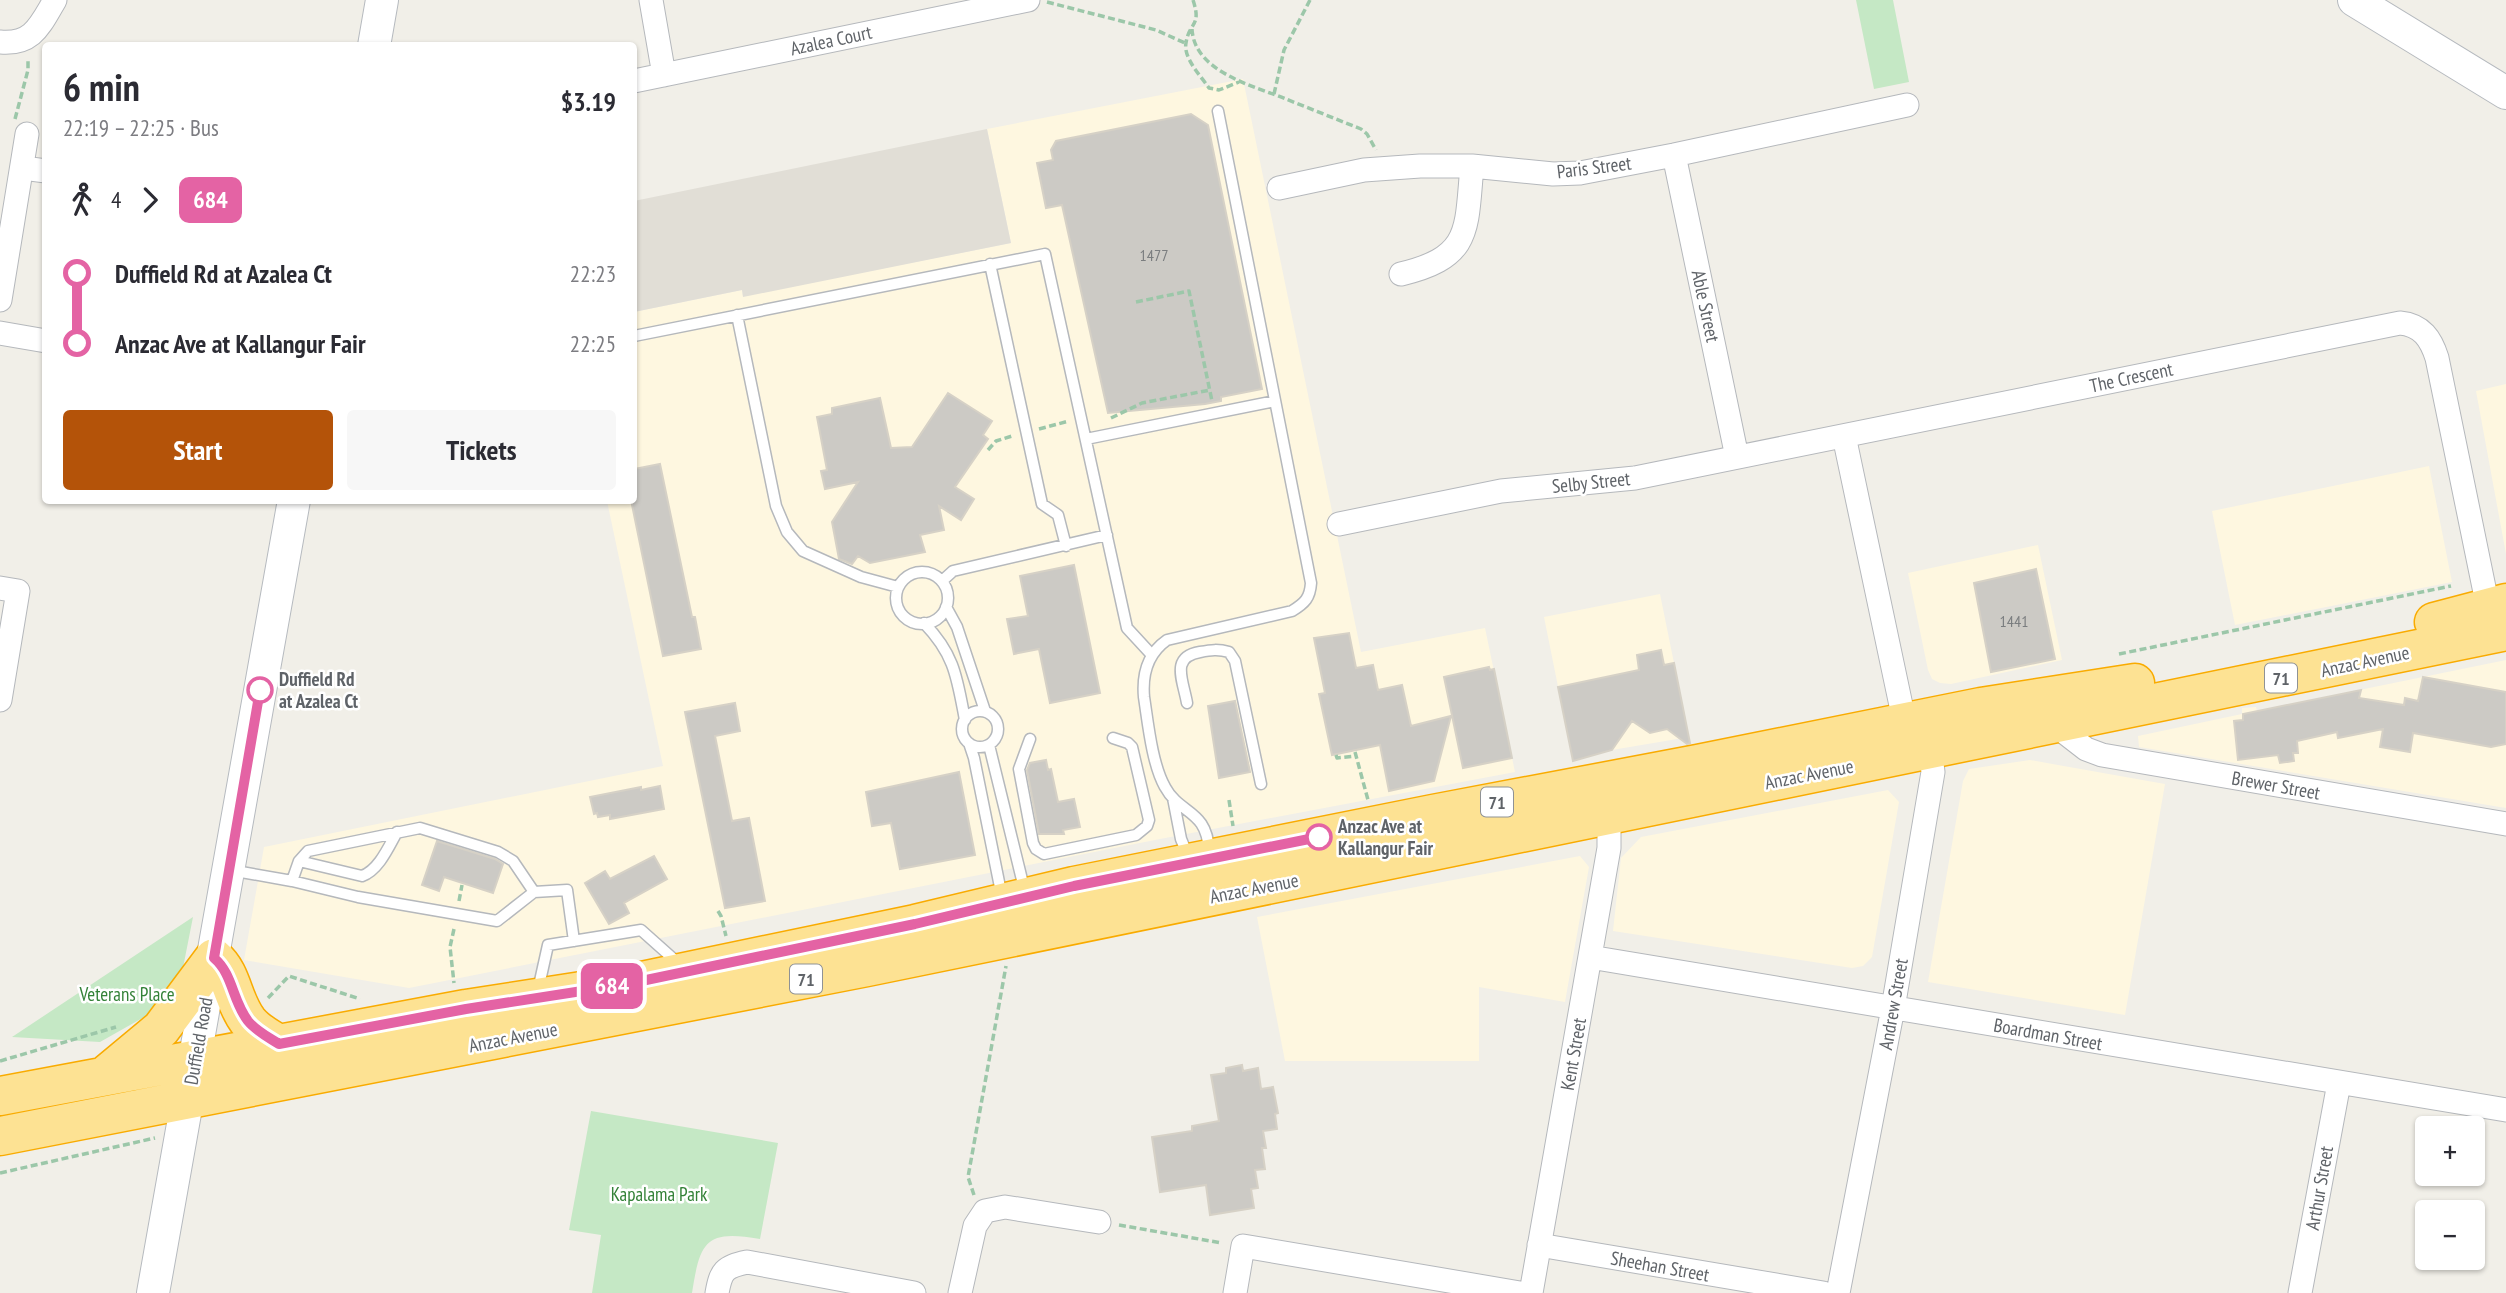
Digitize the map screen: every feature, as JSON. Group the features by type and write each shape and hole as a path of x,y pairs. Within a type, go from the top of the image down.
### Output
{"highway":[{"name":"Anzac Avenue","path":"0,1136 641,1012 1204,876 1426,815 1698,765 1918,736 2055,724 2500,614"},
{"name":"Anzac Avenue","path":"1204,876 1609,815 2143,682 2406,629 2500,614"},
{"name":"Anzac Avenue","path":"0,1096 279,1044 627,984 915,924 1018,921"},
{"path":"103,1076 161,1028 214,958 225,968 233,993 247,1021 279,1044"}],"street":[{"path":"11,42 38,29 55,0"},
{"path":"375,42 382,0"},
{"path":"651,0 664,75"},
{"path":"2354,0 2506,93"},
{"name":"Azalea Court","path":"637,80 1035,1"},
{"name":"Paris Street","path":"1279,188 1384,168 1472,166 1568,174 1674,155 1907,105"},
{"path":"0,300 34,169 27,134"},
{"name":"Able Street","path":"1674,155 1737,457"},
{"path":"1401,274 1437,263 1458,244 1467,220 1472,166"},
{"name":"The Crescent","path":"1844,436 2388,324 2409,324 2423,332 2433,346 2437,358 2500,614"},
{"path":"0,333 42,340"},
{"path":"1844,436 1902,710 1918,736"},
{"name":"Selby Street","path":"1339,524 1501,491 1623,480 1844,436"},
{"name":"Duffield Road","path":"153,1293 293,504"},
{"path":"0,587 18,591 0,700"},
{"name":"Brewer Street","path":"2055,724 2086,749 2102,755 2506,824"},
{"name":"Andrew Street","path":"1838,1293 1893,1008 1932,785 1933,772 1918,736"},
{"name":"Kent Street","path":"1531,1293 1609,848 1609,815"},
{"name":"Boardman Street","path":"1590,957 2506,1110"},
{"name":"Arthur Street","path":"2300,1293 2339,1083"},
{"path":"960,1293 975,1226 985,1212 1005,1207 1099,1222"},
{"name":"Sheehan Street","path":"1539,1245 1823,1293"},
{"path":"1234,1293 1243,1246 1520,1293"},
{"path":"717,1293 720,1275 732,1265 747,1262 914,1293"}],"lane":[{"path":"1204,876 1181,839 1172,798 1160,777 1143,686 1151,654 1167,640 1179,636 1292,611 1304,603 1310,594 1311,583 1218,111"},
{"path":"637,335 1045,254 1128,628 1131,635 1151,654"},
{"path":"990,264 1042,505 1058,514 1066,545"},
{"path":"737,315 776,506 787,532 803,551 861,578 898,587"},
{"path":"1086,439 1275,401"},
{"path":"942,582 953,571 1107,535"},
{"path":"969,743 979,747 989,745 999,730 995,718 985,711 957,627 946,607 946,589 942,582 930,573 915,573 908,576 898,587 896,600 901,613 911,621 924,624 946,649 952,662 965,720 963,734 974,758 1018,921"},
{"path":"924,624 938,618 946,607"},
{"path":"1187,703 1182,659 1188,654 1217,649 1228,652 1235,661 1261,784"},
{"path":"965,720 974,712 985,711"},
{"path":"1030,739 1020,761 1019,777 1033,843 1036,849 1044,854 1136,835 1147,826 1149,820 1135,753 1128,743 1113,738"},
{"path":"989,745 1018,921"},
{"path":"1172,798 1191,811 1208,834 1204,876"},
{"path":"292,881 299,861 308,851 420,828 498,852 513,861 534,892"},
{"path":"299,861 362,876 369,873 383,857 397,832"},
{"path":"230,870 358,897 497,921 534,892 567,890 574,941"},
{"path":"537,998 548,945 641,930 689,971"}],"path":[{"path":"1194,0 1198,15 1185,43 1188,57 1209,88 1219,90 1238,82"},
{"path":"1274,94 1284,50 1310,0"},
{"path":"1035,1 1056,2 1156,30 1185,43"},
{"path":"1192,29 1193,41 1206,60 1238,82 1361,129 1371,140 1384,168"},
{"path":"11,42 28,53 28,70 14,123 27,134"},
{"path":"1136,302 1189,291 1209,384"},
{"path":"2114,655 2453,585"},
{"path":"1336,755 1337,758 1355,754 1369,802"},
{"path":"1229,800 1231,816"},
{"path":"455,988 450,947 462,886"},
{"path":"718,911 722,916 727,942"},
{"path":"985,1212 973,1195 968,1177 1018,921"},
{"path":"247,1021 289,976 364,999"},
{"path":"0,1061 120,1026"},
{"path":"1099,1222 1243,1246"}],"shaded area":[{"path":"1243,79 1361,652 1485,628 1515,772 1160,839 409,988 244,960 264,847 663,766 608,504 637,504 637,311 742,290 743,296 1011,243 987,129"},
{"path":"987,129 1011,243 743,297 742,290 637,311 637,200"},
{"path":"2506,384 2506,554 2476,391"},
{"path":"2429,466 2452,582 2235,625 2212,511"},
{"path":"2038,545 2062,660 1951,684 1932,679 1908,573"},
{"path":"1660,594 1689,737 1612,750 1573,761 1544,617"},
{"path":"2506,660 2506,808 2139,747 2138,736 2242,714 2242,708 2256,707 2257,711"},
{"path":"2030,760 2165,784 2125,1015 1928,982 1963,781 1969,769"},
{"path":"1888,790 1899,802 1872,957 1863,966 1852,968 1613,931 1621,858 1641,837"},
{"path":"1580,856 1589,867 1565,1002 1479,987 1479,1061 1285,1061 1257,917"}],"green space":[{"path":"1856,0 1893,0 1909,82 1874,89"},
{"name":"Veterans Place","path":"193,917 180,983 146,1016 100,1042 12,1037"},
{"name":"Kapalama Park","path":"591,1111 778,1143 760,1239 727,1236 708,1243 698,1262 692,1293 592,1293 601,1235 569,1230"}],"building":[{"path":"1191,114 1208,125 1262,389 1221,397 1221,401 1205,404 1108,413 1062,205 1046,208 1037,163 1053,160 1051,150 1056,141"},
{"path":"948,393 992,421 983,435 988,439 955,487 974,499 961,520 939,506 944,530 920,535 925,552 870,563 858,556 852,564 839,559 832,522 858,482 825,489 821,471 827,470 817,417 832,414 832,408 880,398 891,448 912,447"},
{"path":"660,464 701,649 663,656 632,504 637,504 637,468"},
{"path":"1074,565 1100,693 1050,703 1039,649 1014,654 1007,619 1028,616 1020,576"},
{"path":"2036,569 2055,659 1991,672 1974,583"},
{"path":"1349,633 1356,668 1373,665 1378,690 1402,685 1411,726 1451,716 1434,781 1389,791 1380,745 1332,755 1319,694 1325,693 1314,638"},
{"path":"1661,650 1664,665 1674,663 1690,743 1687,744 1667,729 1650,733 1632,721 1612,750 1573,761 1558,687 1639,670 1637,655"},
{"path":"1489,667 1490,670 1494,669 1512,758 1463,768 1444,677"},
{"path":"2423,677 2506,692 2506,744 2491,747 2413,733 2410,752 2380,747 2383,729 2338,738 2337,732 2297,741 2298,753 2293,753 2294,761 2280,763 2278,755 2238,760 2234,721 2243,720 2243,714 2361,690 2359,698 2404,705 2405,698 2418,701"},
{"path":"1235,701 1250,772 1219,778 1208,706"},
{"path":"735,703 740,731 715,736 732,821 749,818 765,901 725,908 685,712"},
{"path":"1046,760 1048,770 1051,769 1058,802 1074,799 1080,827 1063,830 1064,834 1039,834 1027,770 1030,763"},
{"path":"959,772 975,855 900,869 891,823 872,826 866,792"},
{"path":"660,786 664,809 610,819 610,815 598,817 597,813 594,814 590,797"},
{"path":"437,841 503,864 493,893 444,877 439,891 422,885"},
{"path":"654,856 667,879 624,903 629,913 609,924 585,883 605,871 610,879"},
{"path":"1242,1065 1243,1071 1258,1068 1261,1089 1273,1087 1278,1113 1275,1114 1277,1129 1263,1131 1266,1148 1262,1148 1265,1169 1255,1170 1258,1188 1251,1189 1254,1208 1210,1215 1206,1185 1160,1192 1152,1137 1192,1131 1192,1126 1219,1121 1211,1075 1226,1073 1226,1068"}],"bus line":[{"name":"684","path":"260,690 214,958 225,968 233,993 247,1021 279,1044 466,1009 627,984 915,924 1074,886 1319,837"}],"place":[{"name":"Duffield Rd at Azalea Ct","path":"260,690"},
{"name":"Anzac Ave at Kallangur Fair","path":"1319,837"}]}
